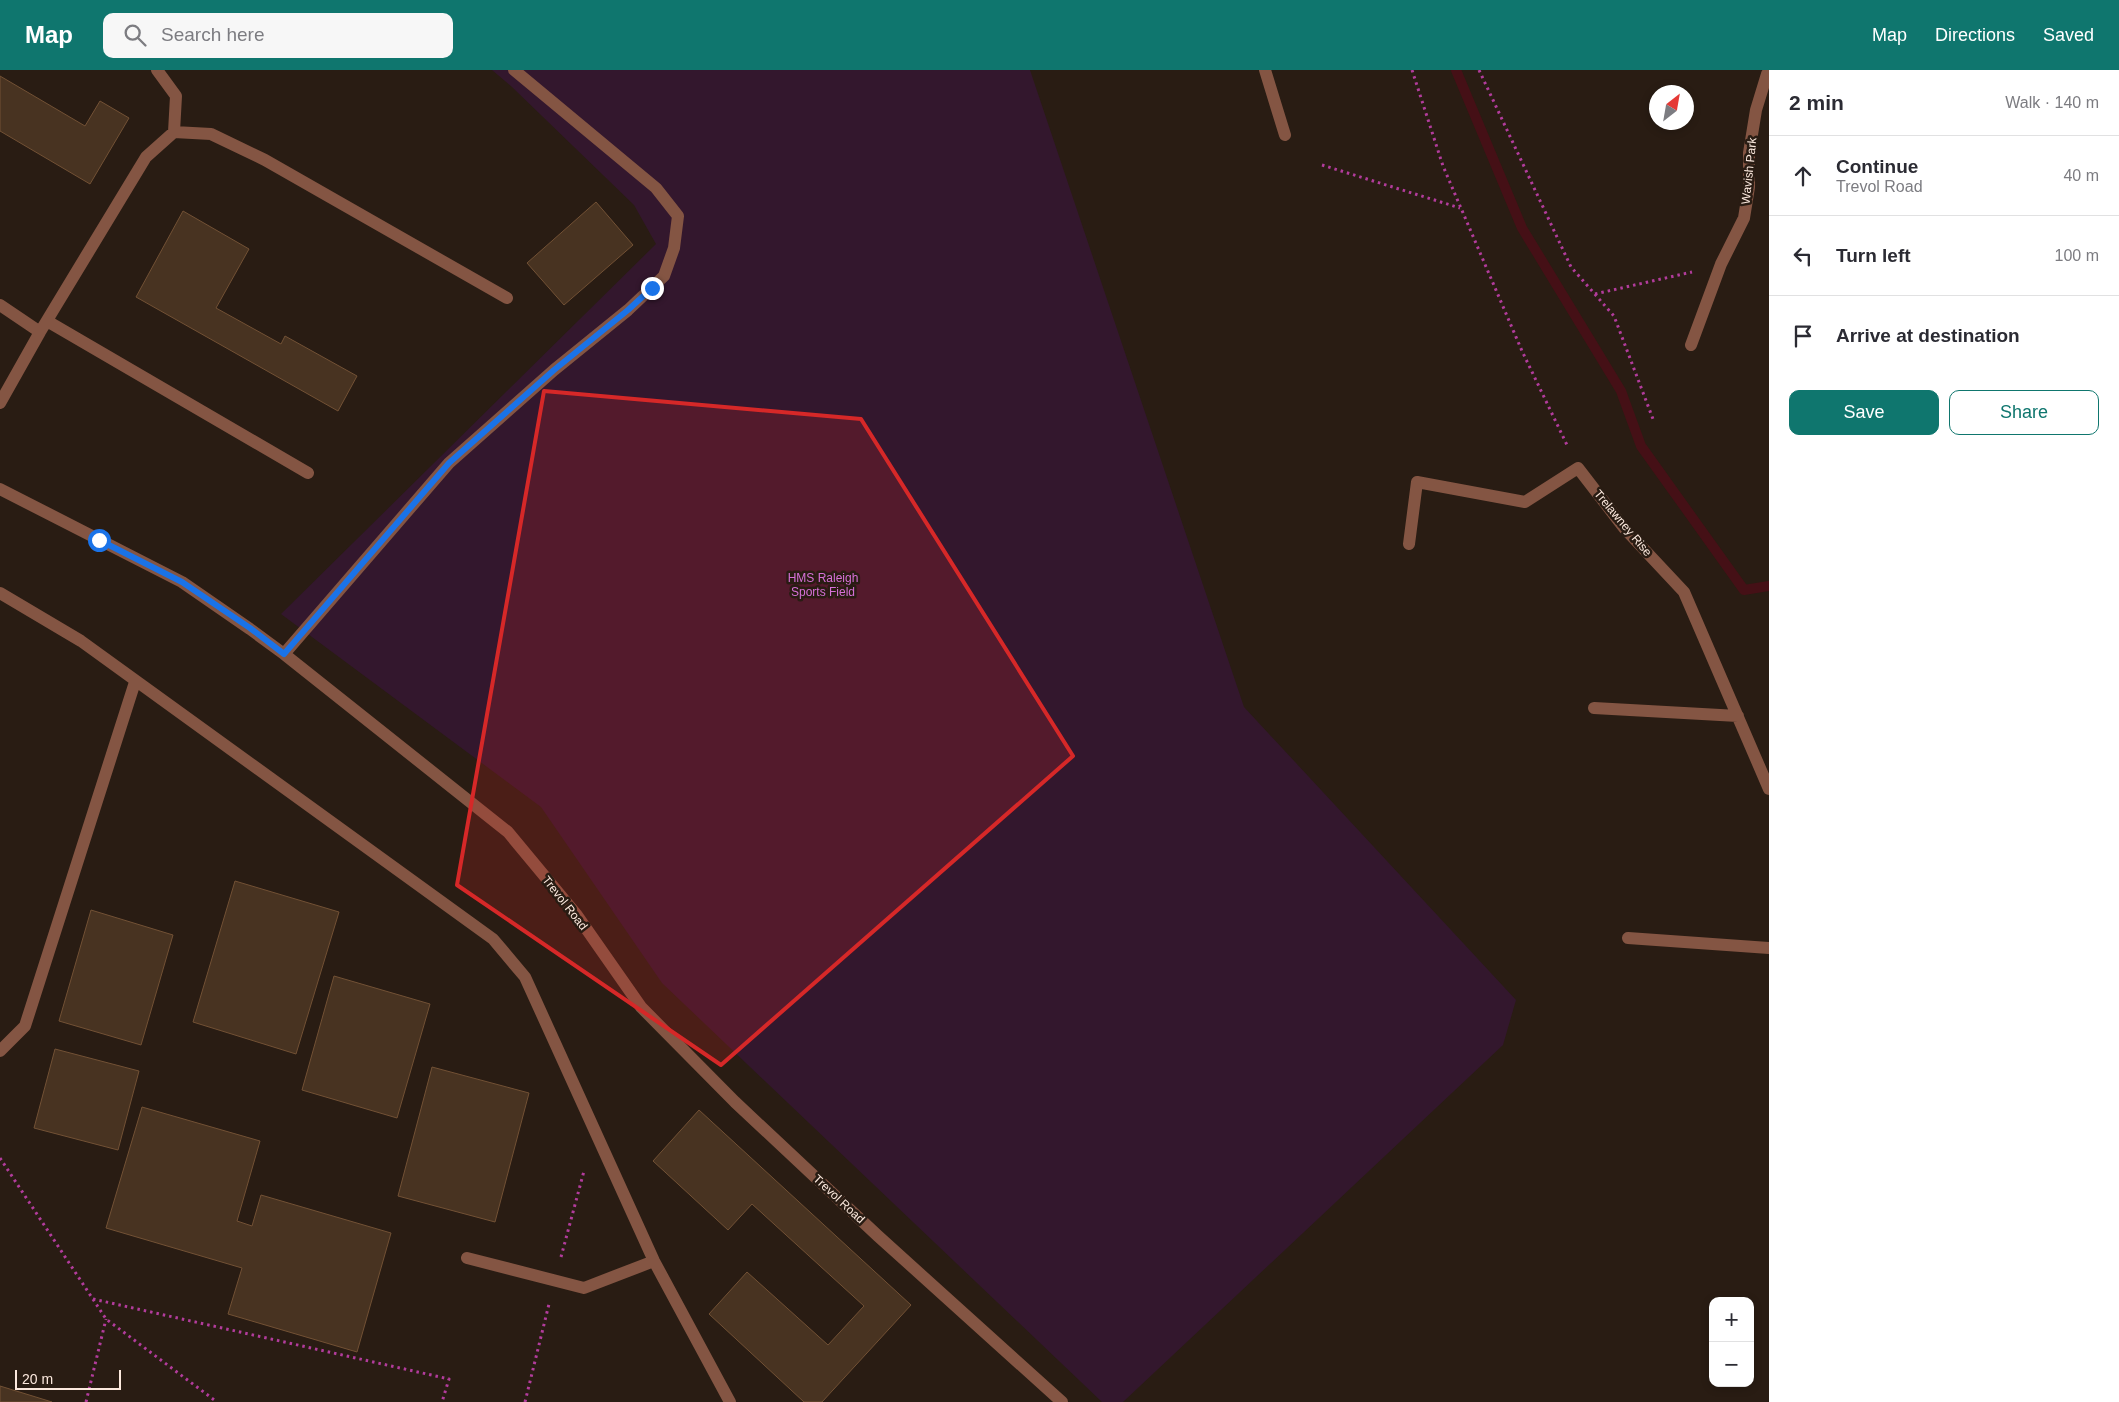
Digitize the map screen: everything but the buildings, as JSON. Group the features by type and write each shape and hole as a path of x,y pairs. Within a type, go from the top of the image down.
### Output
{"street":[{"path":"157,70 176,96 174,132"},
{"path":"284,654 449,463 554,370 628,310 664,276 674,248 678,216 656,188 514,70"},
{"path":"1265,70 1285,135"},
{"name":"Wavish Park","path":"1691,344 1721,264 1744,218 1749,187 1749,153 1766,73"},
{"path":"0,403 146,157 174,132 211,134 265,160 507,298"},
{"path":"0,305 44,326 308,473"},
{"path":"1409,544 1417,482 1525,502 1578,468"},
{"name":"Trelawney Rise","path":"1578,468 1625,529 1684,592 1769,789"},
{"name":"Trevol Road","path":"0,489 182,582 250,628 284,654 508,832 576,914 648,1014 735,1102 1062,1402"},
{"path":"0,593 80,641 493,939 525,977 654,1261 730,1402"},
{"path":"0,1052 25,1026 135,682"},
{"path":"1594,708 1738,716"},
{"path":"1628,938 1769,948"},
{"path":"467,1258 584,1288 654,1261"}],"path":[{"path":"1412,70 1443,166 1522,351 1578,468"},
{"path":"1479,70 1571,267 1614,316 1653,419"},
{"path":"1322,165 1461,208"},
{"path":"1595,294 1721,264"},
{"path":"0,1158 106,1319 217,1402"},
{"path":"94,1299 449,1379 442,1402"},
{"path":"86,1402 106,1319"}],"highlighted area":[{"path":"544,391 861,419 1073,756 721,1065 457,885"}],"green space":[{"name":"HMS Raleigh Sports Field","path":"492,70 1030,70 1244,707 1516,1000 1503,1045 1123,1402 1102,1402 662,983 541,807 281,614 656,244 634,205"}],"waterway":[{"path":"1456,70 1522,228 1621,391 1641,446 1744,590 1769,586"}],"route":[{"path":"99,540 182,582 250,628 284,654 449,463 554,370 652,288"}]}
